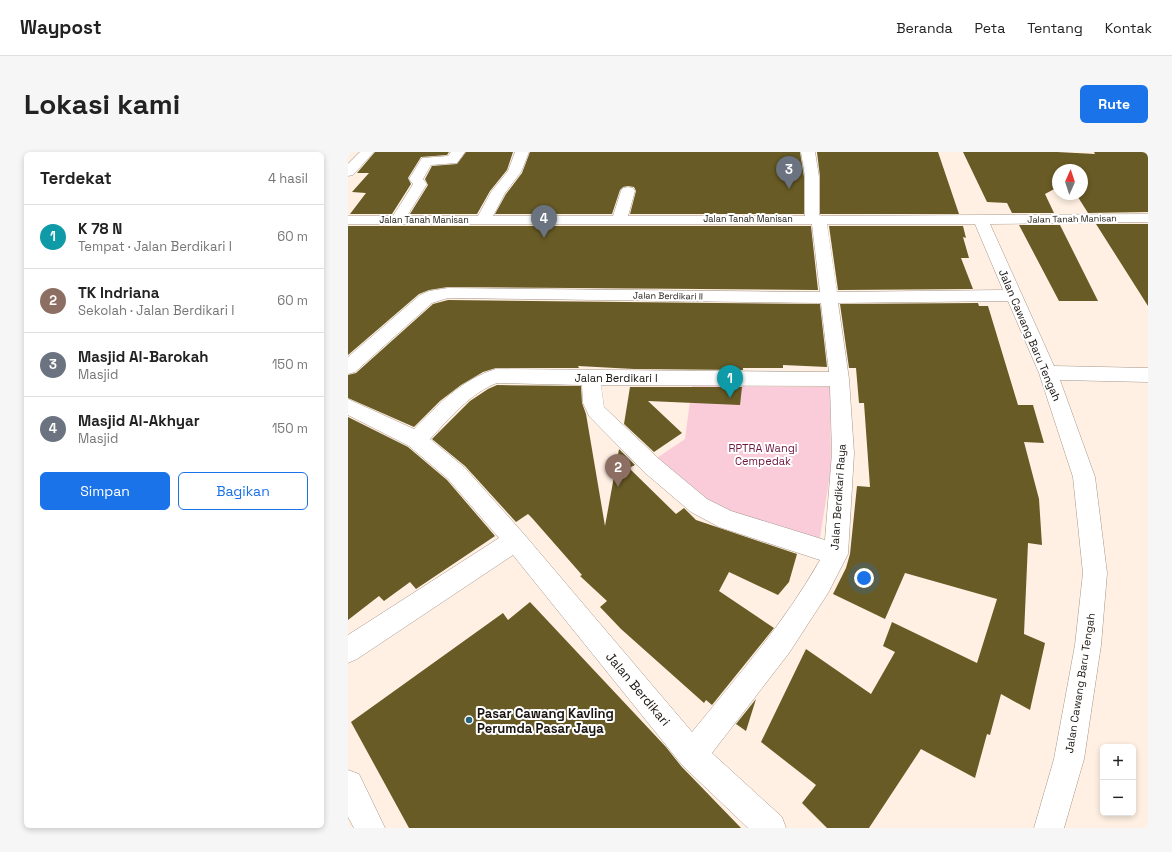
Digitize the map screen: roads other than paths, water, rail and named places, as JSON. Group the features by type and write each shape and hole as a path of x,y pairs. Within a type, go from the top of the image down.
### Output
{"street":[{"path":"348,172 367,152"},
{"path":"397,220 419,186 420,184 416,179 427,161 452,160 458,152"},
{"path":"483,220 498,192 514,172 522,152"},
{"name":"Jalan Berdikari Raya","path":"692,755 780,644 819,585 836,554 843,453 839,379 815,219 812,177 808,152"},
{"path":"619,219 628,190"},
{"name":"Jalan Tanah Manisan","path":"348,220 981,220 1148,218"},
{"path":"348,234 366,220"},
{"name":"Jalan Cawang Baru Tengah","path":"981,220 1048,373 1084,477 1095,573 1088,645 1069,759 1049,828"},
{"name":"Jalan Berdikari II","path":"348,367 420,303 435,295 442,294 828,298 1014,295"},
{"path":"1048,373 1148,375"},
{"name":"Jalan Berdikari I","path":"416,440 461,397 486,378 496,376 839,379"},
{"path":"591,378 593,403 596,411 643,457 696,504 712,514 727,520 836,554"},
{"name":"Jalan Berdikari","path":"348,406 416,440 456,473 515,540 692,755 771,828"},
{"path":"348,650 515,540"},
{"path":"348,785 370,828"}],"place":[{"name":"Masjid Al-Barokah","path":"789,189"},
{"name":"Masjid Al-Akhyar","path":"544,238"},
{"name":"K 78 N","path":"730,398"},
{"name":"TK Indriana","path":"618,487"},
{"name":"Pasar Cawang Kavling Perumda Pasar Jaya","path":"469,720"}],"park label":[{"name":"RPTRA Wangi Cempedak","path":"763,454"}]}
